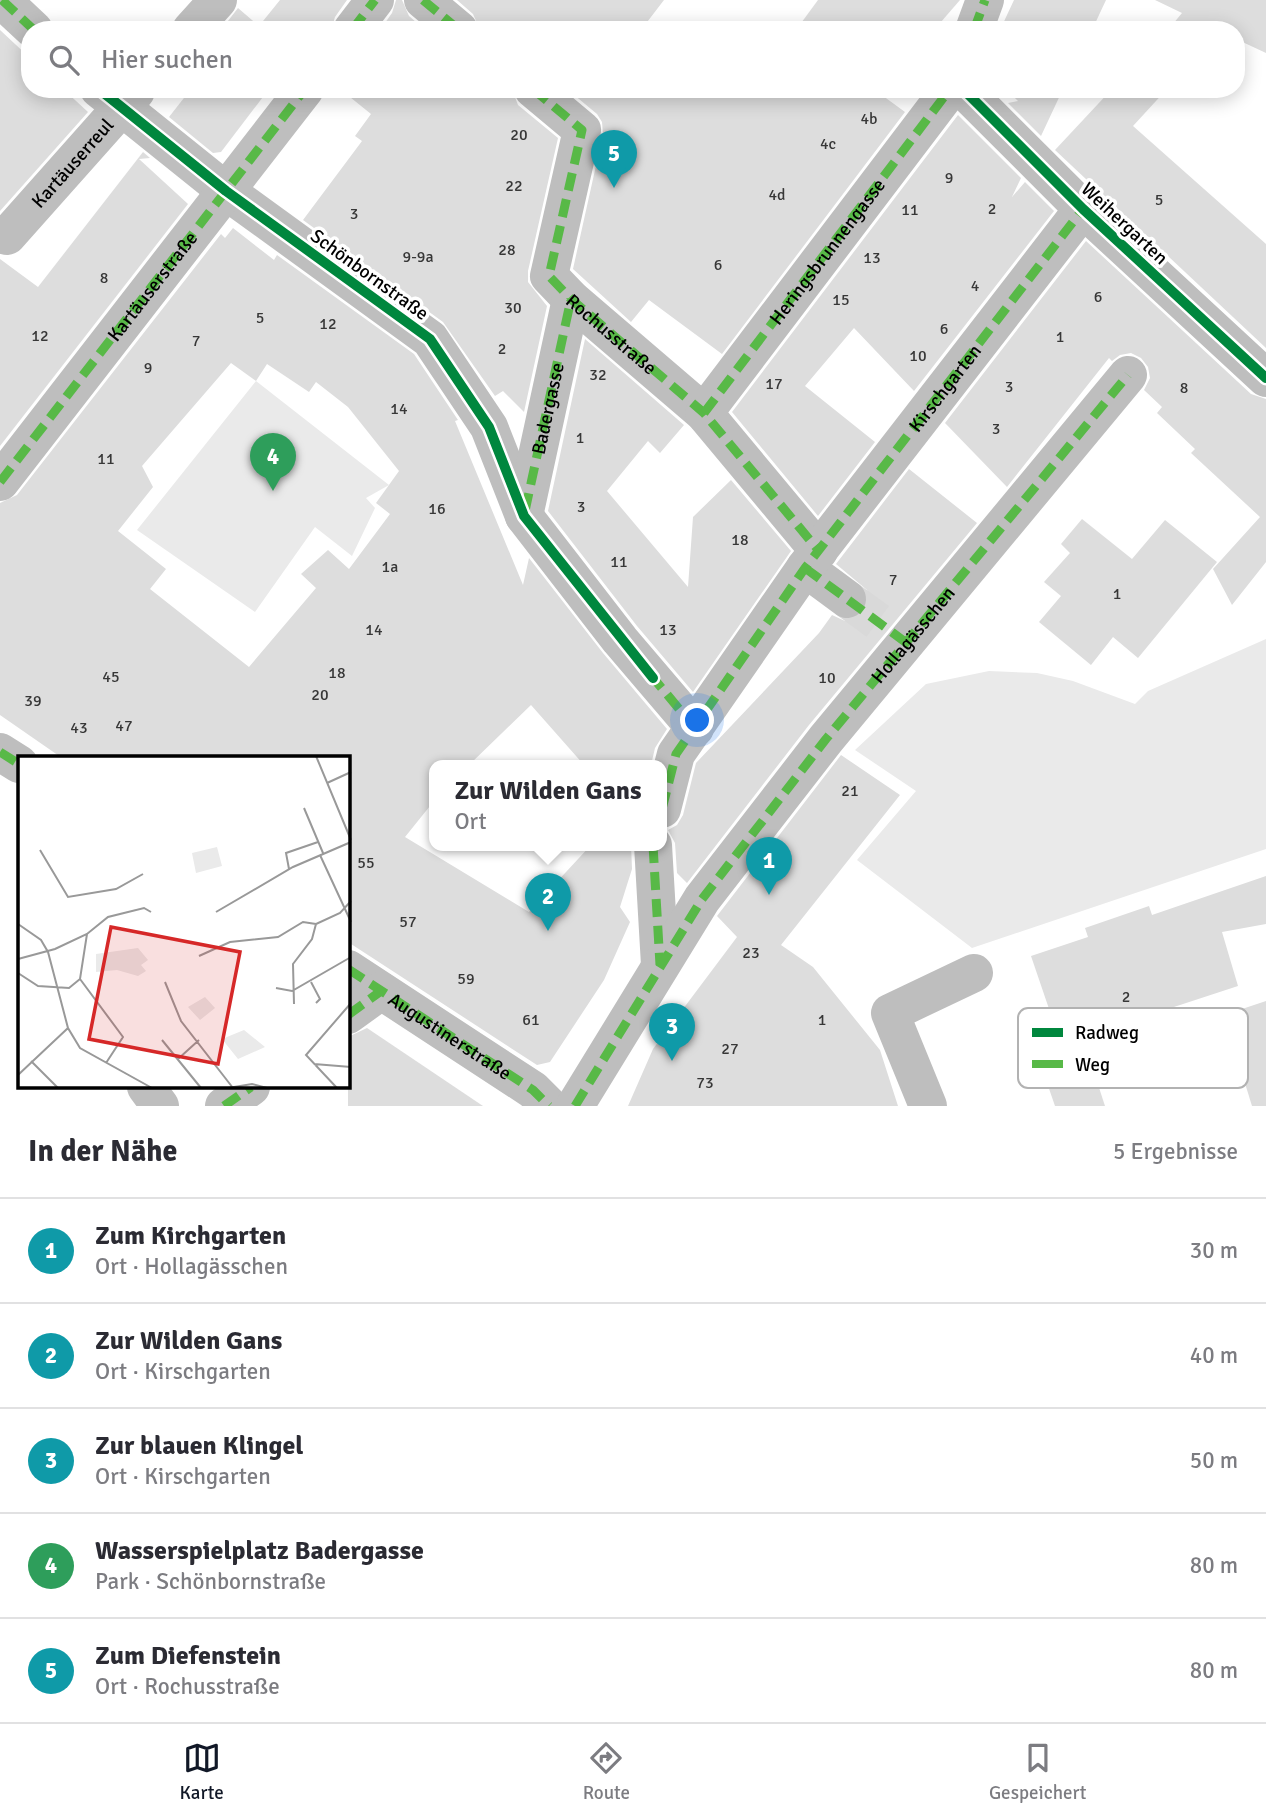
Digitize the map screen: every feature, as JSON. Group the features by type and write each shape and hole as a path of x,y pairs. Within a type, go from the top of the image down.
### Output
{"street":[{"path":"2,0 24,21"},
{"path":"199,21 218,0"},
{"path":"359,21 376,0"},
{"path":"423,0 448,21"},
{"path":"977,21 985,0"},
{"name":"Kartäuserreul","path":"7,236 117,98"},
{"name":"Schönbornstraße","path":"121,98 226,191 430,339 489,426 524,516 695,728"},
{"name":"Kartäuserstraße","path":"0,482 298,98"},
{"name":"Rochusstraße","path":"544,98 582,130 549,276 571,299 704,413 812,560"},
{"name":"Heringsbrunnengasse","path":"704,413 943,98"},
{"name":"Weihergarten","path":"972,98 1083,209 1266,378"},
{"name":"Kirschgarten","path":"667,789 676,754 812,560 1083,209"},
{"name":"Badergasse","path":"524,516 571,299"},
{"name":"Hollagässchen","path":"660,965 702,899 900,638 1128,375"},
{"path":"812,560 847,599"},
{"path":"0,752 18,763"},
{"path":"575,1106 660,965 653,851"},
{"name":"Augustinerstraße","path":"350,971 533,1090 550,1106"},
{"path":"928,1106 890,1013 974,974"},
{"path":"350,1014 381,991"},
{"path":"147,1088 160,1106"},
{"path":"224,1106 250,1088"}],"shaded area":[{"path":"256,381 389,485 366,498 375,508 352,556 315,527 255,612 137,530"},
{"path":"1266,639 1266,849 972,948 857,860 916,791 855,750 926,684 989,671 1037,673 1073,681 1135,704 1148,691"}],"building":[{"path":"280,0 347,0 334,21 263,21"},
{"path":"396,0 402,0 409,16 415,21 386,21"},
{"path":"457,0 664,0 648,21 476,21 473,14"},
{"path":"818,0 960,0 942,21 803,21"},
{"path":"1014,0 1106,0 1096,21 1004,21"},
{"path":"1155,0 1266,0 1266,53 1245,43 1245,21 1175,21 1182,13"},
{"path":"238,8 253,21 228,21"},
{"path":"0,30 21,50 21,98 73,98 88,112 0,211"},
{"path":"184,98 262,98 221,152 213,153 169,117"},
{"path":"351,98 515,98 518,105 558,138 528,271 528,282 547,306 524,412 503,391 495,396 443,322 303,220 362,141 355,136 371,114"},
{"path":"578,98 886,98 905,112 722,354 649,300 631,322 573,269 603,134 602,122 597,114"},
{"path":"1015,98 1059,98 1041,136 1008,103 1018,101"},
{"path":"1104,98 1159,98 1133,126 1266,244 1266,348 1055,150"},
{"path":"958,115 1021,178 1012,197 1025,182 1054,211 914,391 854,328 805,386 875,442 818,516 732,412"},
{"path":"143,152 150,158 139,159 188,204 0,446 0,259 38,287"},
{"path":"233,228 274,260 277,255 414,354 458,420 455,421 523,585 529,558 667,729 655,748 652,760 580,760 531,705 474,760 429,760 429,807 405,837 529,912 585,851 631,851 632,869 620,907 630,922 604,980 550,1062 537,1065 350,943 350,756 59,756 0,715 0,503 17,495 221,234 225,238","holes":["231,363 256,381 267,364 309,392 316,382 348,407 399,471 376,503 390,514 349,569 328,550 301,574 316,588 249,667 150,589 166,569 118,531 153,487 142,466"]},
{"path":"1086,241 1251,394 1266,399 1266,562 1232,605 1213,569 1260,517 1191,453 1195,449 1157,413 1162,407 1144,390 1150,378 1148,367 1141,358 1131,353 1120,355 1112,361 1109,358 1007,487 945,423"},
{"path":"585,339 684,425 660,453 648,441 607,491 688,587 693,517 731,480 791,551 693,692 637,626 548,511"},
{"path":"909,469 977,523 809,725 687,883 677,873 675,843 668,830 677,825 683,815 696,763 819,633 832,615 845,621 856,619 865,611 869,601 867,590 836,564"},
{"path":"1082,519 1132,559 1165,520 1217,562 1138,658 1113,637 1091,665 1039,622 1061,596 1044,582 1070,553 1061,544"},
{"path":"841,755 900,795 781,945 813,967 880,1050 898,1106 628,1106 653,1049 737,937 717,916"},
{"path":"1266,876 1266,924 1222,932 1238,986 1171,1008 1049,1008 1031,956 1088,937 1085,928 1149,906 1152,915"},
{"path":"1266,1001 1266,1106 1252,1106 1246,1088 1248,1008 1245,1008"},
{"path":"367,1028 483,1106 348,1106 350,1036"},
{"path":"1049,1088 1099,1088 1105,1106 1055,1106"}],"tunnel":[{"path":"847,599 891,631"}],"marked path":[{"path":"2,0 24,21"},
{"path":"359,21 375,0"},
{"path":"423,0 448,21"},
{"path":"977,21 985,0"},
{"path":"0,482 298,98"},
{"path":"544,98 582,130 549,276 571,299 704,413 819,551"},
{"path":"704,413 943,98"},
{"path":"667,789 676,754 805,568 1083,209"},
{"path":"525,511 571,299"},
{"path":"575,1106 702,899 826,739 1128,375"},
{"path":"805,568 908,644"},
{"path":"650,674 695,728"},
{"path":"0,752 18,763"},
{"path":"653,851 660,965"},
{"path":"350,970 533,1090 549,1106"},
{"path":"350,1014 381,991"},
{"path":"224,1106 250,1088"}],"cycle path":[{"path":"110,98 226,191 430,339 489,427 524,516 653,678"},
{"path":"972,98 1083,209 1266,378"}],"place":[{"name":"Zum Diefenstein","path":"614,188"},
{"name":"Wasserspielplatz Badergasse","path":"273,491"},
{"name":"Zum Kirchgarten","path":"769,895"},
{"name":"Zur Wilden Gans","path":"548,931"},
{"name":"Zur blauen Klingel","path":"672,1061"}]}
